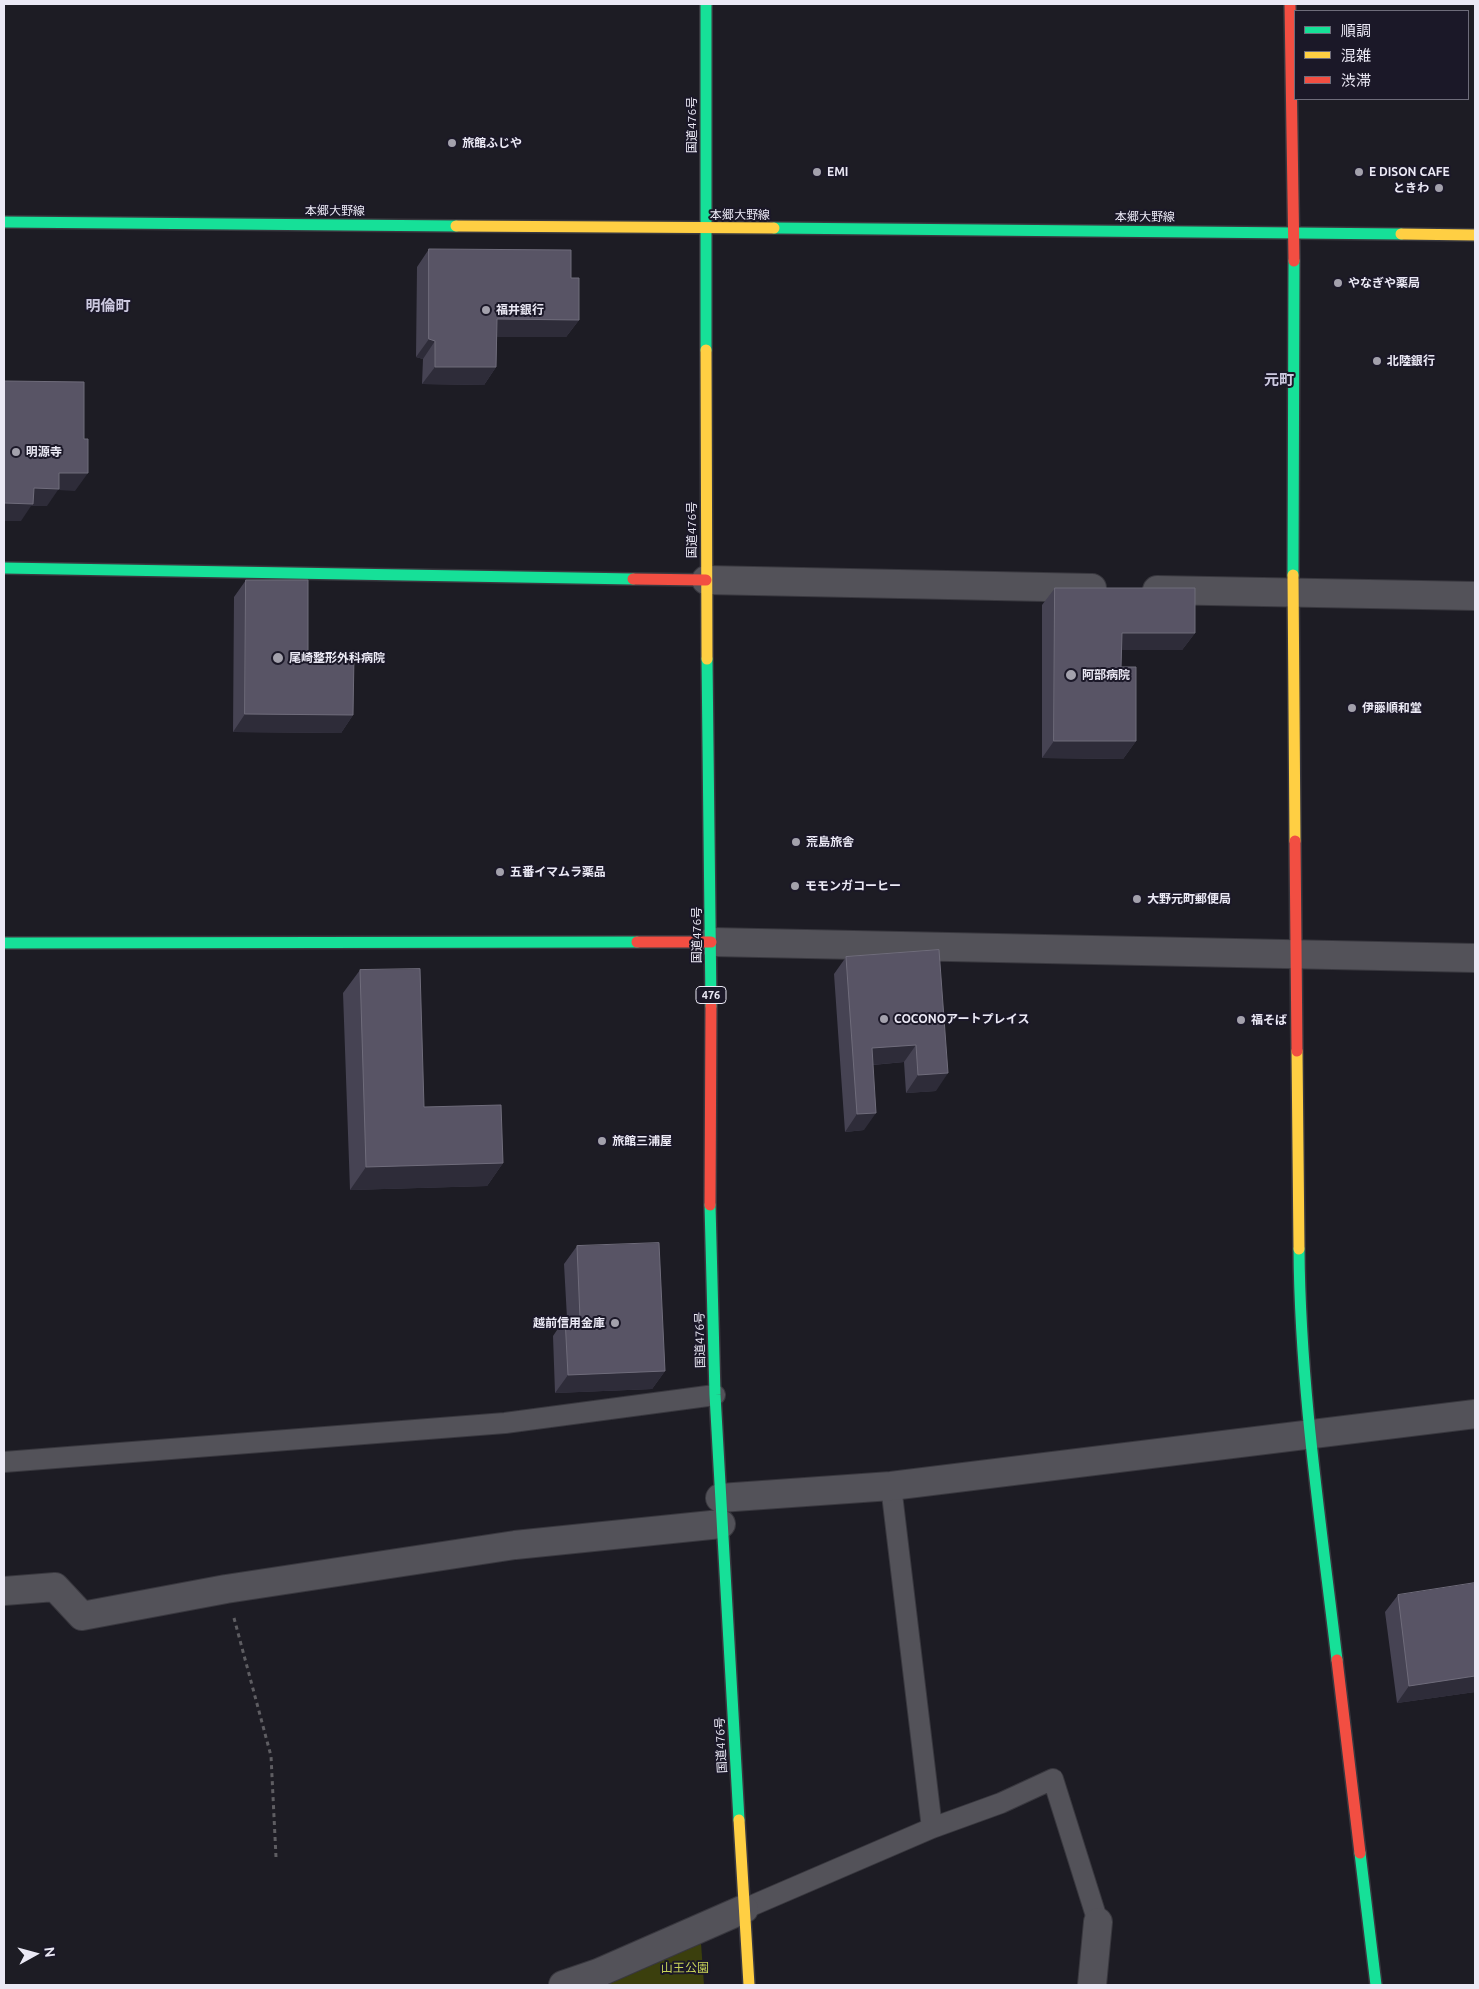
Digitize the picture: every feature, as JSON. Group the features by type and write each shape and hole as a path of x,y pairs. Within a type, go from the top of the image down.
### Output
{"main road":[{"name":"国道476号","path":"706,4 706,580 711,942 710,1186 714,1395 749,1985"},
{"path":"1290,4 1294,232 1293,593 1299,1297 1310,1435 1376,1985"},
{"name":"本郷大野線","path":"4,222 1475,235"},
{"path":"4,568 706,580"},
{"path":"4,943 711,942"}],"street":[{"path":"706,580 1475,596"},
{"path":"711,942 1475,958"},
{"path":"4,1591 55,1587 82,1616 226,1588 892,1486 1475,1414"},
{"path":"563,1985 598,1973 744,1909"},
{"path":"1092,1985 1098,1922"}],"lane":[{"path":"4,1462 505,1423 714,1395"},
{"path":"892,1486 932,1828"},
{"path":"744,1909 932,1828 1000,1803 1053,1779 1098,1922"}],"path":[{"path":"226,1588 271,1756 276,1858"}],"green space":[{"name":"山王公園","path":"701,1943 704,1985 584,1985"}],"building":[{"path":"429,249 571,250 571,278 579,278 579,320 497,319 496,367 435,367 435,341 429,339"},
{"path":"4,381 84,382 84,439 88,439 88,473 59,473 59,489 34,488 33,504 4,503"},
{"path":"246,580 308,580 308,655 354,655 353,715 245,714"},
{"path":"1055,588 1195,588 1195,633 1122,633 1121,667 1136,667 1136,741 1054,741"},
{"path":"939,950 948,1073 918,1075 916,1045 872,1048 876,1113 857,1114 846,957"},
{"path":"420,969 424,1107 501,1105 503,1163 366,1167 360,970"},
{"path":"659,1243 665,1371 568,1375 565,1318 580,1318 577,1246"},
{"path":"1475,1583 1475,1676 1409,1686 1398,1595"}],"traffic: fast":[{"path":"706,4 706,350"},
{"path":"4,222 456,226"},
{"path":"774,228 1401,234"},
{"path":"1293,575 1294,261"},
{"path":"4,568 633,579"},
{"path":"707,659 711,1006"},
{"path":"4,943 637,942"},
{"path":"710,1205 715,1395 739,1820"},
{"path":"1299,1249 1300,1301 1307,1404 1337,1660"},
{"path":"1360,1853 1376,1985"}],"traffic: slow":[{"path":"456,226 774,228"},
{"path":"1401,234 1475,235"},
{"path":"706,350 707,659"},
{"path":"1293,575 1295,841"},
{"path":"1297,1051 1299,1249"},
{"path":"739,1820 749,1985"}],"traffic: jam":[{"path":"1290,4 1294,261"},
{"path":"633,579 706,580"},
{"path":"1295,841 1297,1051"},
{"path":"637,942 711,942"},
{"path":"710,1205 711,1006"},
{"path":"1337,1660 1360,1853"}],"place":[{"name":"旅館ふじや","path":"452,143"},
{"name":"EMI","path":"817,172"},
{"name":"E DISON CAFE","path":"1359,172"},
{"name":"ときわ","path":"1439,188"},
{"name":"やなぎや薬局","path":"1338,283"},
{"name":"福井銀行","path":"486,310"},
{"name":"北陸銀行","path":"1377,361"},
{"name":"明源寺","path":"16,452"},
{"name":"尾崎整形外科病院","path":"278,658"},
{"name":"阿部病院","path":"1071,675"},
{"name":"伊藤順和堂","path":"1352,708"},
{"name":"荒島旅舎","path":"796,842"},
{"name":"五番イマムラ薬品","path":"500,872"},
{"name":"モモンガコーヒー","path":"795,886"},
{"name":"大野元町郵便局","path":"1137,899"},
{"name":"COCONOアートプレイス","path":"884,1019"},
{"name":"福そば","path":"1241,1020"},
{"name":"旅館三浦屋","path":"602,1141"},
{"name":"越前信用金庫","path":"615,1323"}],"district":[{"name":"明倫町","path":"108,306"},
{"name":"元町","path":"1279,380"}]}
